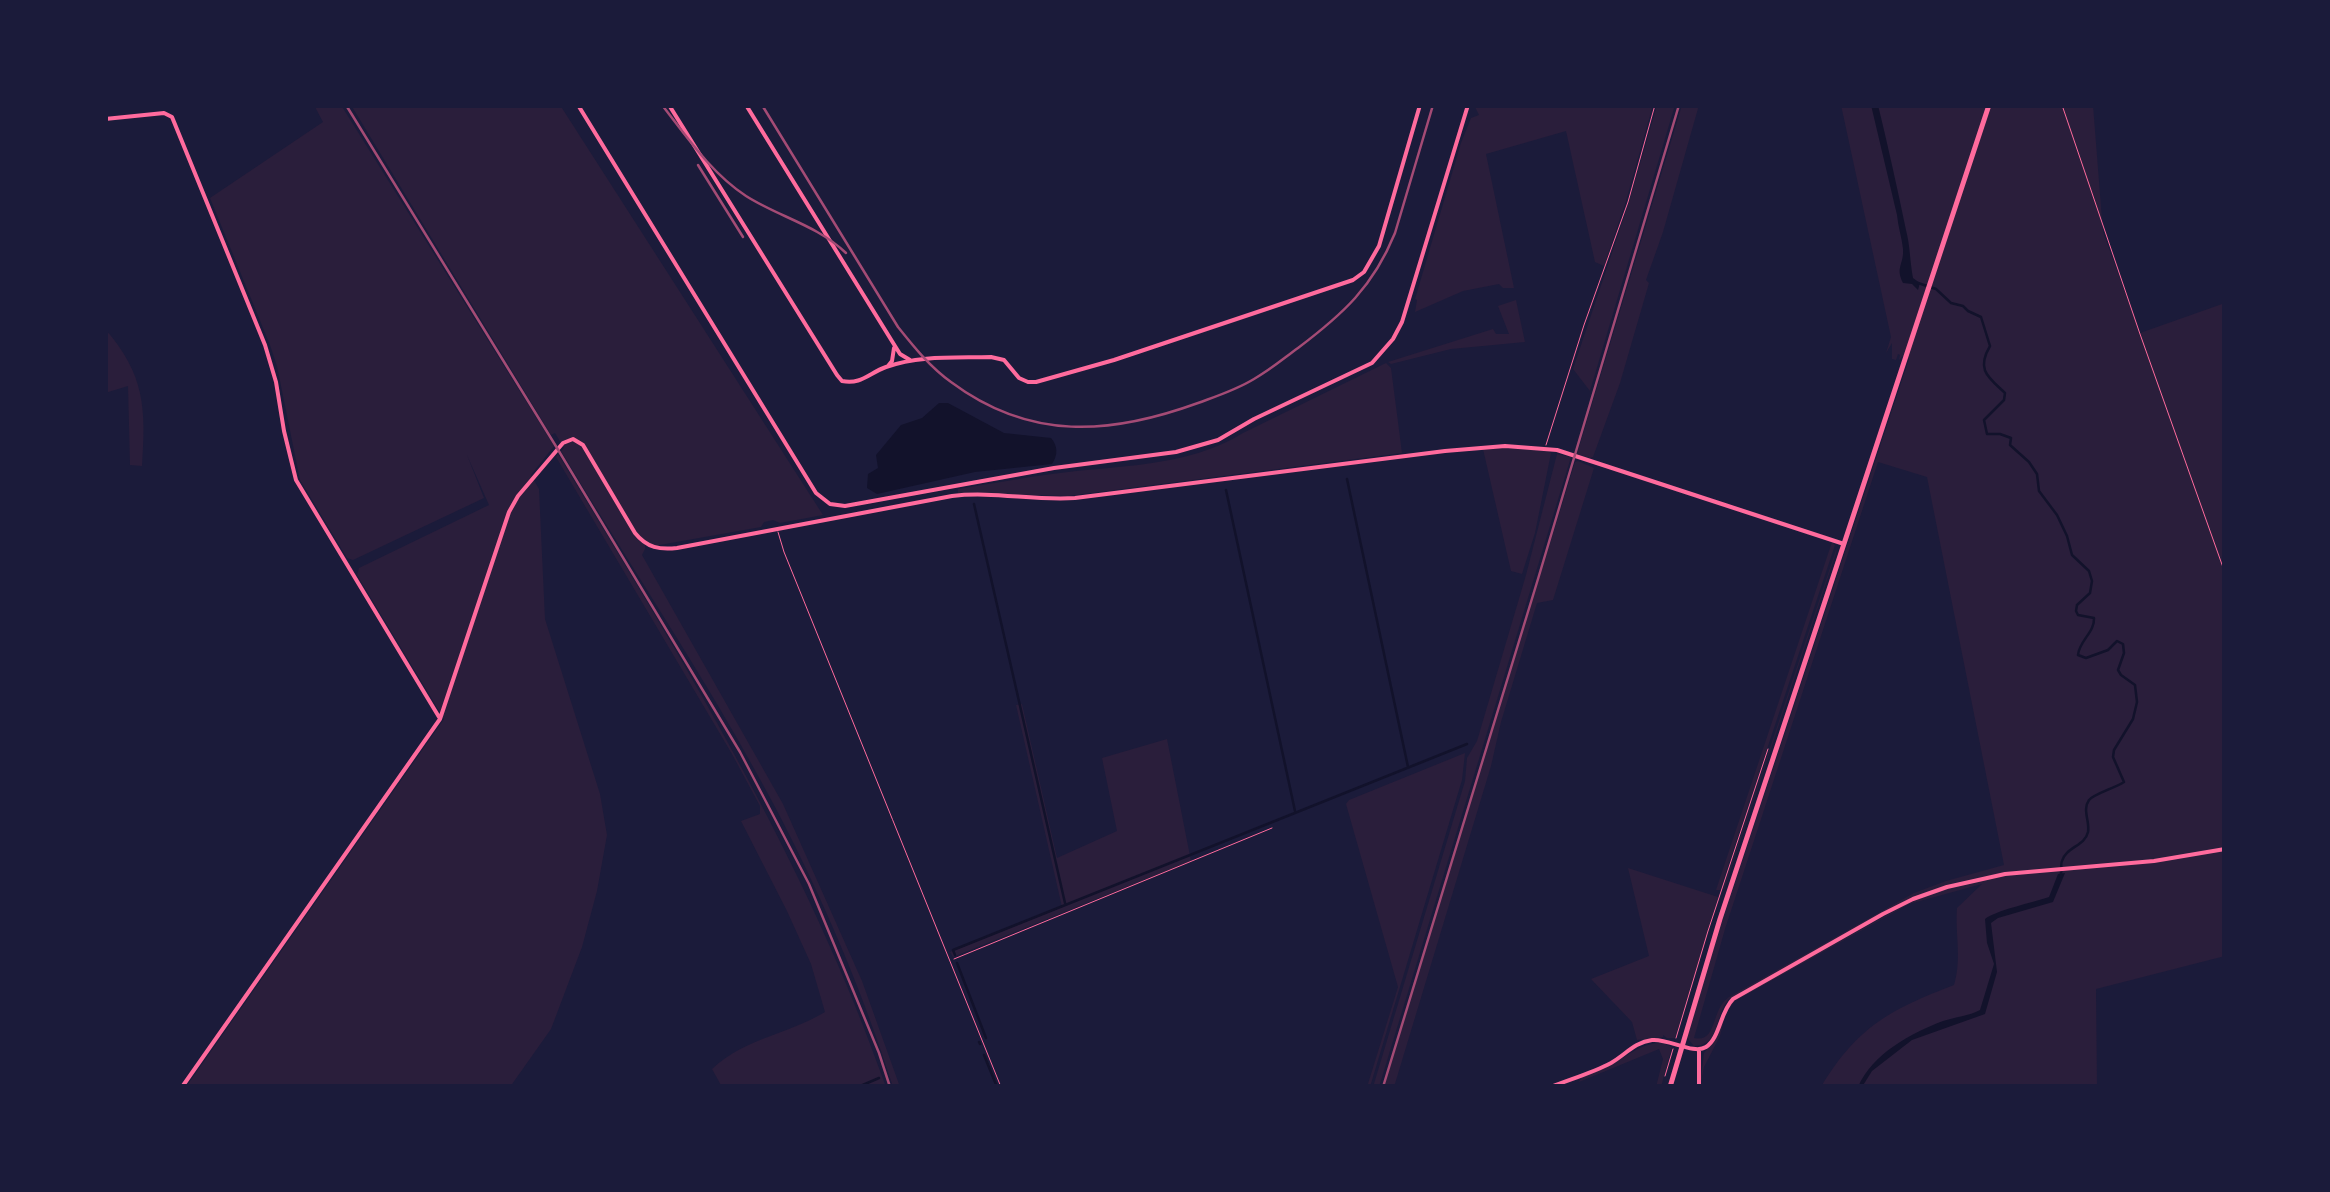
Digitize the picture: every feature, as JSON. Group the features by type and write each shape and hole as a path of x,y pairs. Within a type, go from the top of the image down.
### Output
{"street":[{"path":"578,105 816,494 830,504 845,506 1054,468 1176,452 1218,440 1372,363 1402,322 1468,105"},
{"path":"669,105 837,376 854,383 910,360 991,357 1004,360 1022,380 1036,382 1114,360 1352,280 1364,272 1378,246 1420,105"},
{"path":"746,105 894,346 910,360"},
{"path":"1666,1087 1989,105"},
{"path":"105,118 164,113 172,116 266,345 296,480 440,719"},
{"path":"888,366 894,346"},
{"path":"182,1087 440,719 509,512 533,476 570,439 583,445 635,534 654,548 678,548 970,494 1075,498 1480,447 1545,448 1574,455 1844,544"},
{"path":"1551,1087 1612,1062 1646,1041 1705,1048 1713,1040 1732,998 1913,899 1967,881 2005,874 2154,861 2225,849"},
{"path":"1698,1087 1700,1050"}],"lane":[{"path":"1545,448 1628,202 1655,105"},
{"path":"777,529 1001,1087"}],"path":[{"path":"2062,105 2225,573"},
{"path":"951,960 1272,828"},
{"path":"1666,1087 1678,1044"}],"shaded area":[{"path":"314,105 341,105 554,446 531,475 539,489 545,619 600,794 607,835 582,947 551,1029 510,1087 186,1087 444,719 357,575 359,568 489,505 467,455 484,498 353,560 347,558 300,480 277,366 210,198 323,122"},
{"path":"351,105 560,105 823,515 780,523 773,520 761,527 654,546 645,542 642,555 783,804 862,981 900,1087 893,1087 855,979 824,908 749,760 561,451 564,448 555,433 551,435"},
{"path":"1474,105 1653,105 1604,266 1595,262 1566,131 1486,154 1514,288 1499,284 1463,291 1415,312 1415,299 1461,143 1471,118 1479,115"},
{"path":"1657,105 1675,105 1590,391 1573,369"},
{"path":"1682,105 1699,105 1646,280 1649,283 1620,383 1590,458 1577,454"},
{"path":"1841,105 2093,105 2103,232 2140,333 2225,303 2225,956 2096,989 2097,1087 1821,1087 1848,1049 1877,1022 1954,985 1957,908 1982,884 1909,904 1735,1001 1726,1012 1700,1087 1704,1053 1717,1037 1724,1013 1735,999 1907,904 2006,872 1954,883 1893,907 1729,999 1709,1041 1694,1046 1687,1038 1909,359 1903,356 1899,360 1898,354 1896,360 1892,359 1892,343 1886,353 1891,337","holes":["1878,462 1927,477 2004,865 1914,893 1729,997 1707,1036 1694,1038 1725,929"]},
{"path":"1871,105 1878,105 1913,278 1920,283 1918,290 1901,278 1903,254 1897,215"},
{"path":"1516,300 1525,342 1451,349 1388,362 1493,329 1496,334 1509,334 1498,306"},
{"path":"105,329 128,361 140,393 144,427 142,466 130,465 128,386 105,393"},
{"path":"1386,363 1391,368 1402,453 1068,496 958,493 958,489 1198,453"},
{"path":"939,403 948,403 1004,433 1051,438 1056,447 1054,461 975,472 877,494 867,488 868,474 878,468 876,455 901,425 922,418"},
{"path":"1483,449 1551,453 1535,533 1522,574 1511,571"},
{"path":"558,454 695,684 780,841 819,921 886,1087 722,1087 712,1069 739,1050 825,1012 811,964 741,821 760,814 760,806 556,457"},
{"path":"1557,454 1571,457 1379,1087 1373,1087 1465,781 1467,758 1477,741 1526,575"},
{"path":"1575,462 1594,468 1553,600 1537,603 1394,1087 1384,1087"},
{"path":"1832,542 1835,545 1720,890 1716,890"},
{"path":"1837,547 1836,553 1724,890 1723,889"},
{"path":"1022,704 1057,858 1117,831 1102,758 1167,739 1191,861 953,957 950,952 1062,907 1016,705"},
{"path":"1465,753 1462,780 1370,1087 1367,1087 1398,987 1346,804"},
{"path":"1628,868 1718,897 1675,1038 1663,1035 1637,1040 1632,1022 1591,979 1649,956"},
{"path":"2065,873 2053,902 1991,923 1997,972 1985,1014 1912,1040 1858,1087 1873,1064 1906,1038 1980,1010 1994,964 1985,919 2049,897 2058,874"},
{"path":"1663,1043 1672,1047 1661,1087 1656,1087 1663,1059 1659,1049 1579,1082 1640,1048"}],"waterway":[{"path":"1918,283 1936,289 1951,303 1981,317 1990,346 1984,367 2005,393 2004,400 1984,420 1987,434 2011,438 2010,445 2029,462 2037,474 2039,491 2067,536 2072,555 2089,571 2092,581 2090,593 2077,605 2078,615 2094,618 2078,655 2086,658 2108,650 2117,641 2123,644 2118,670 2135,685 2133,719 2113,757 2124,782 2089,800 2088,832 2064,856 2061,876"},
{"path":"1347,479 1408,767"},
{"path":"1226,490 1295,811"},
{"path":"974,504 1065,903"},
{"path":"955,955 953,950 1467,744"},
{"path":"957,963 986,1038"},
{"path":"984,1055 997,1087"},
{"path":"858,1087 879,1078"}],"railway":[{"path":"346,105 740,752 809,884 890,1087"},
{"path":"662,105 700,154 733,187 823,235 846,253"},
{"path":"762,105 898,327 929,363 951,382 1011,415 1071,427 1133,422 1226,392 1266,372 1329,323 1367,284 1386,252 1433,105"},
{"path":"1383,1087 1679,105"},
{"path":"698,165 743,237"}]}
